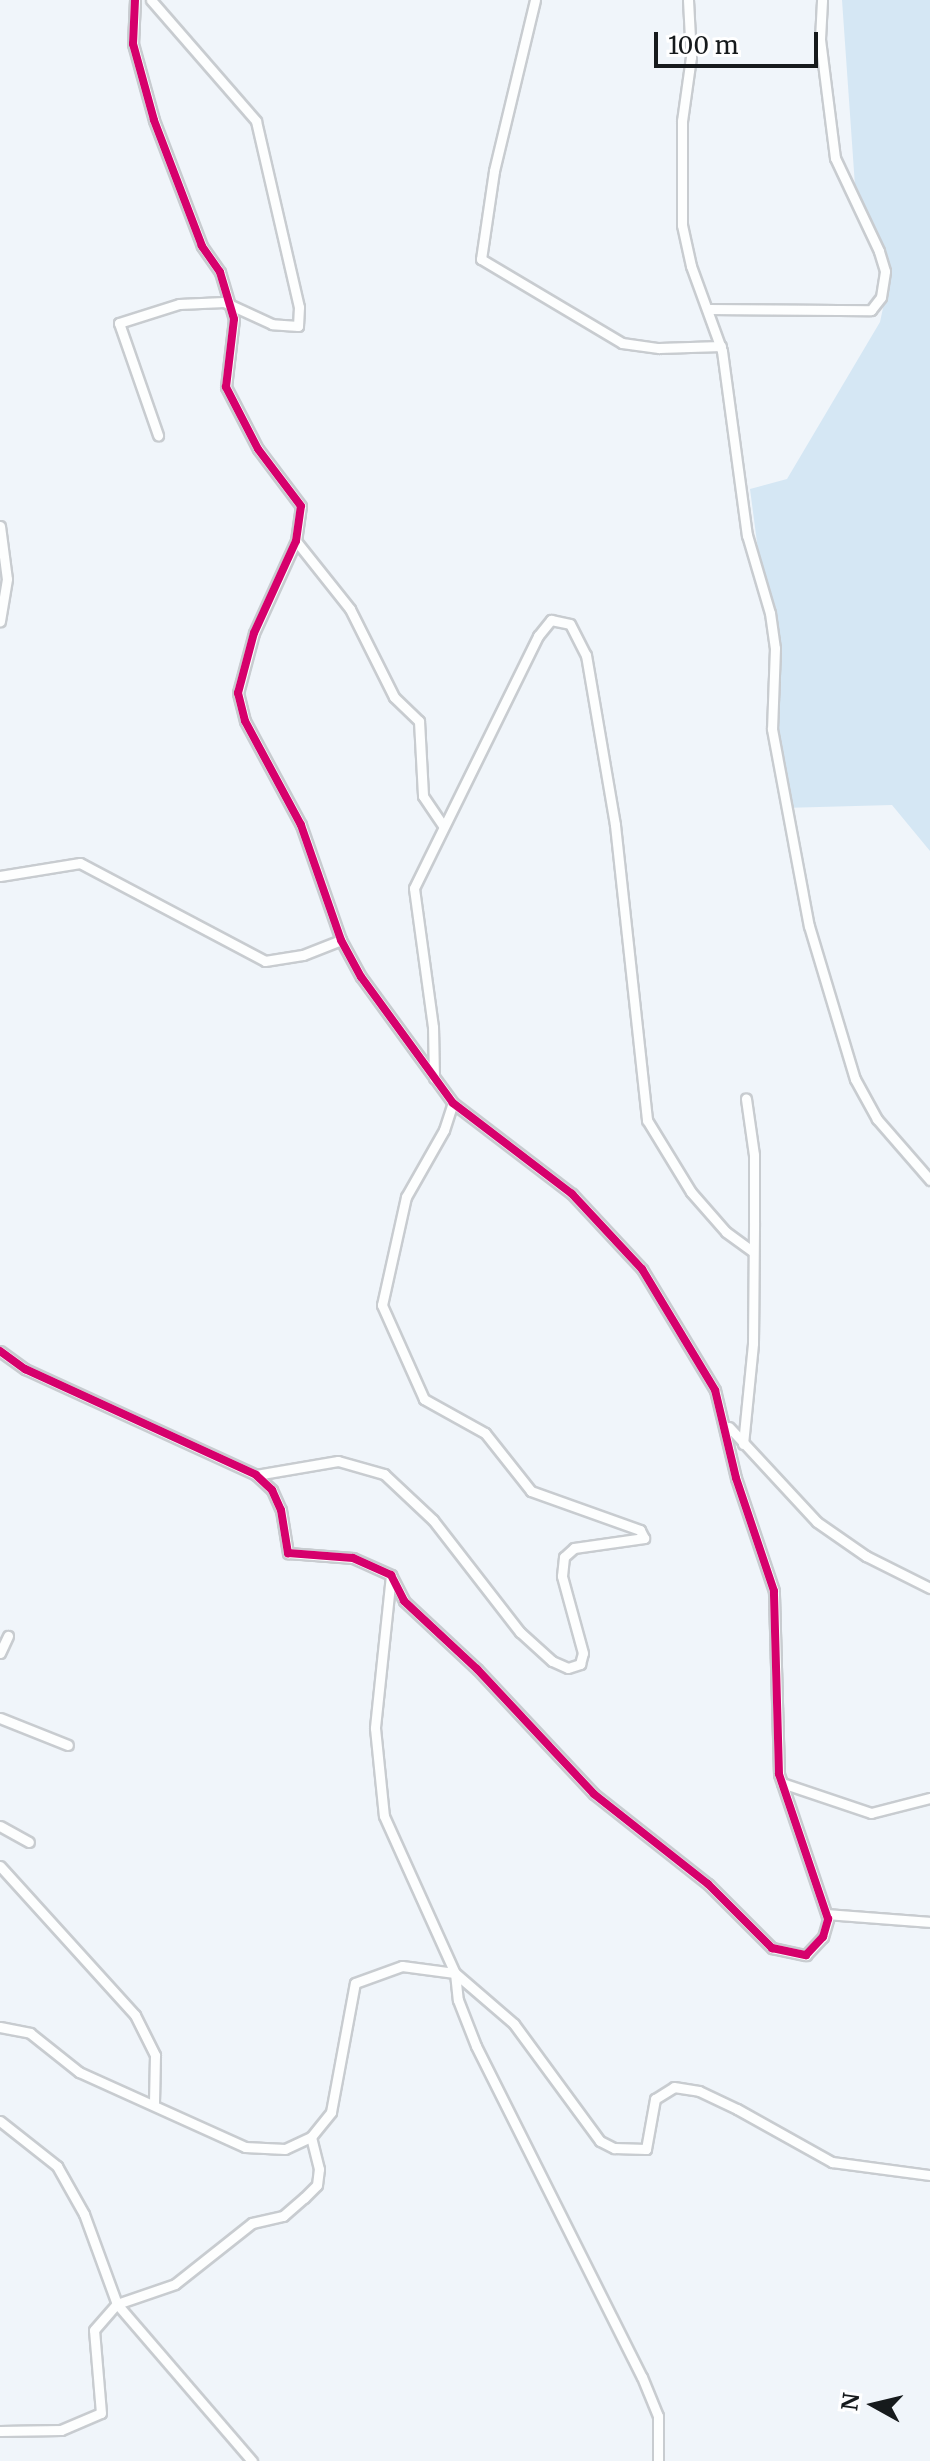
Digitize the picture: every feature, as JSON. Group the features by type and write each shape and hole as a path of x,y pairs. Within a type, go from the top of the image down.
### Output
{"street":[{"path":"0,1351 25,1369 256,1475 272,1490 281,1510 288,1553 353,1558 391,1575 404,1601 477,1669 594,1794 708,1884 772,1948 806,1955 823,1937 827,1914 782,1783 774,1591 736,1478 727,1425 715,1390 642,1269 572,1194 453,1103 361,977 341,940 301,825 245,721 238,693 254,633 296,541 301,506 258,449 226,387 235,330 230,304 220,272 202,246 174,180 154,120 133,44 135,0"},
{"path":"151,0 256,121 262,135 298,292 298,326 272,324 230,304 179,304 119,323 158,435"},
{"path":"535,0 494,171 481,259 622,343 659,348 721,346"},
{"path":"688,0 691,57 682,121 682,225 721,346 747,535 770,613 772,729 809,926 855,1079 877,1119 930,1180"},
{"path":"708,309 871,310 881,297 885,271 879,251 846,191 835,158 820,39 822,0"},
{"path":"0,526 7,579 0,621"},
{"path":"296,541 350,609 394,697 419,721 423,796 443,826"},
{"path":"434,1078 433,1027 414,888 538,636 551,620 570,624 586,655 615,825 647,1120 691,1192 726,1232 752,1251"},
{"path":"0,876 80,863 265,961 303,955 341,940"},
{"path":"743,1444 753,1343 754,1155 746,1099"},
{"path":"256,1475 338,1461 384,1474 433,1520 520,1632 552,1661 568,1668 580,1664 583,1653 562,1576 564,1557 574,1548 644,1538 640,1530 531,1491 485,1433 424,1399 382,1305 406,1197 444,1130 453,1103"},
{"path":"727,1425 817,1522 866,1556 930,1588"},
{"path":"391,1575 375,1728 384,1816 455,1973 458,2000 476,2046 642,2377 658,2416 658,2461"},
{"path":"0,1653 8,1636"},
{"path":"0,1718 68,1745"},
{"path":"782,1783 871,1813 930,1798"},
{"path":"0,1826 29,1842"},
{"path":"0,1866 135,2015 155,2055 154,2103"},
{"path":"827,1914 930,1922"},
{"path":"0,2027 30,2033 79,2072 154,2103 245,2147 285,2149 311,2137 331,2112 338,2089 353,1985 402,1966 455,1973 514,2024 590,2129 614,2148 646,2149 655,2099 674,2087 724,2103 832,2162 930,2175"},
{"path":"0,2121 49,2158 69,2185 117,2304 252,2461"},
{"path":"0,2431 61,2430 101,2413 104,2396 92,2342 94,2330 117,2304 175,2284 252,2223 283,2216 304,2198 317,2185 319,2169 311,2137"}],"shaded area":[{"path":"842,0 930,0 930,851 892,805 783,808 772,657 750,489 787,479 880,322 889,280 855,186"}],"cycle path":[{"path":"0,1351 25,1369 256,1475 272,1490 281,1510 288,1553 353,1558 391,1575 404,1601 477,1669 594,1794 708,1884 772,1948 806,1955 823,1937 828,1919 779,1774 774,1591 736,1478 715,1390 642,1269 572,1194 453,1103 361,977 341,940 301,825 245,721 238,693 254,633 296,541 301,506 258,449 226,387 234,319 220,272 202,246 154,120 133,44 135,0"}]}
